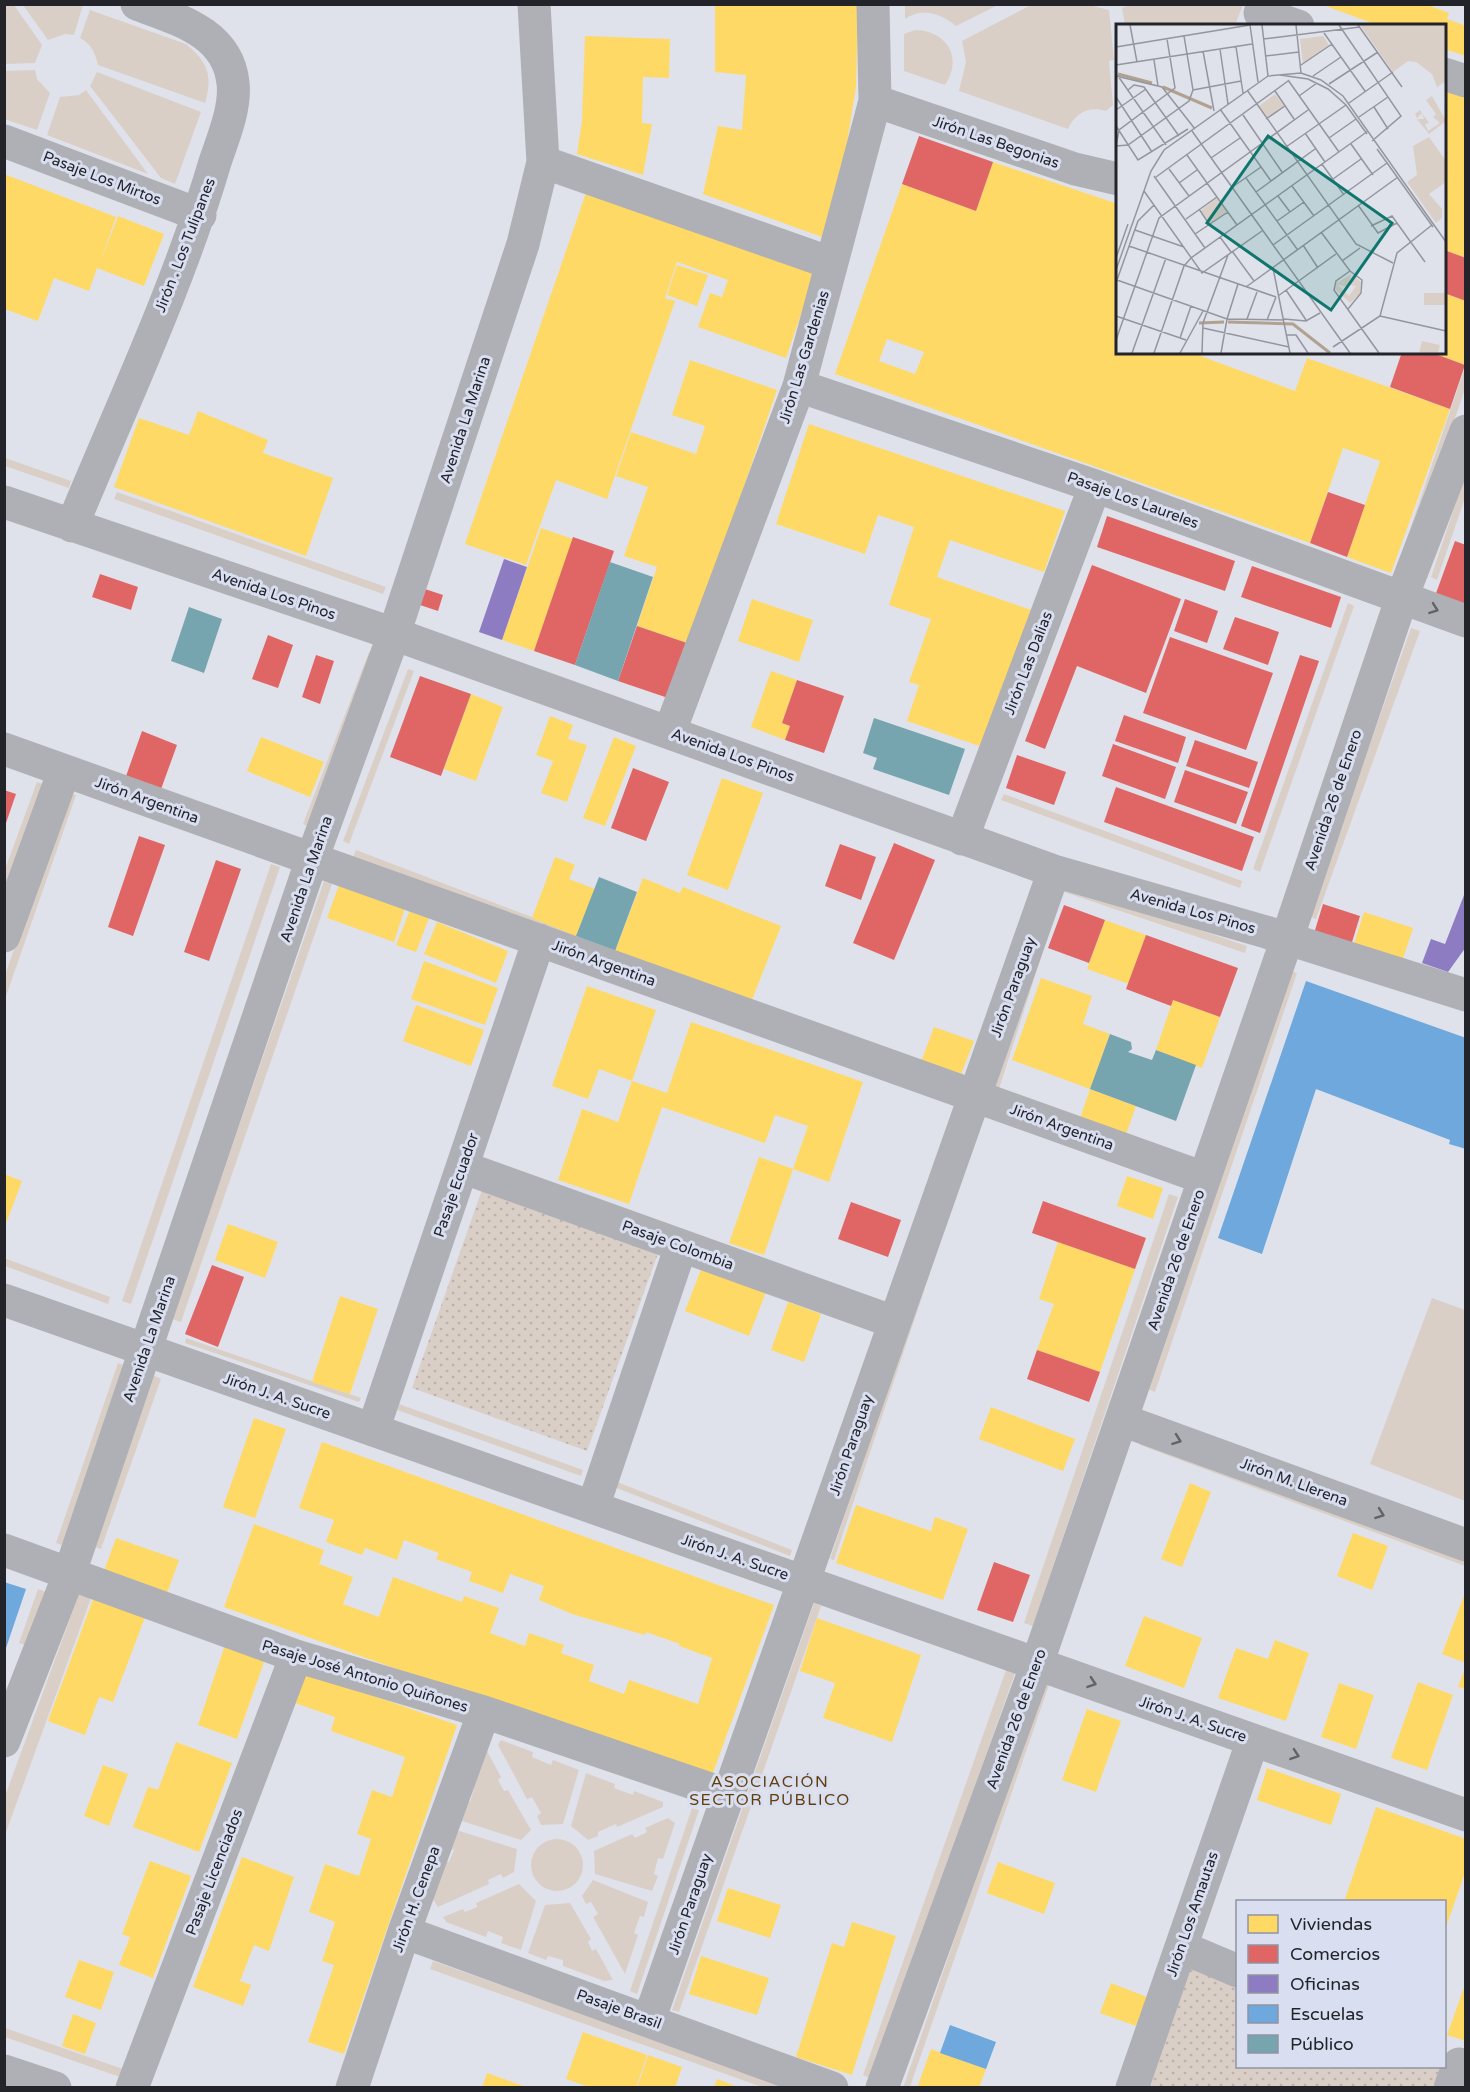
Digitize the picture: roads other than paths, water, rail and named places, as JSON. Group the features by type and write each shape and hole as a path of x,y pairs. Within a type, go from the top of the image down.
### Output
{"street":[{"name":"Jirón . Los Tulipanes","path":"72,526 200,215 230,115 233,83 226,61 210,38 192,25 137,4"},
{"name":"Avenida La Marina","path":"4,1741 69,1575 312,859 394,634 523,244 543,162 534,4"},
{"name":"Jirón Las Gardenias","path":"670,731 799,386 875,101 873,4"},
{"path":"1260,14 1292,24"},
{"path":"1446,75 1466,81"},
{"name":"Jirón Las Begonias","path":"875,101 1076,169 1116,179"},
{"name":"Pasaje Los Mirtos","path":"4,141 200,215"},
{"path":"543,162 831,263"},
{"name":"Pasaje Los Laureles","path":"799,386 1095,486 1466,621"},
{"name":"Avenida 26 de Enero","path":"882,2088 1122,1420 1402,597 1466,430"},
{"name":"Jirón Las Dalias","path":"962,839 1095,486"},
{"name":"Avenida Los Pinos","path":"4,502 394,634 670,731 1054,871 1464,993"},
{"name":"Jirón Argentina","path":"4,749 1204,1178"},
{"path":"4,936 64,771"},
{"name":"Jirón Paraguay","path":"649,2020 1054,871"},
{"name":"Pasaje Ecuador","path":"373,1430 539,940"},
{"name":"Pasaje Colombia","path":"462,1167 894,1322"},
{"path":"593,1507 681,1246"},
{"name":"Jirón J. A. Sucre","path":"4,1300 1466,1815"},
{"name":"Jirón M. Llerena","path":"1122,1420 1466,1545"},
{"name":"Pasaje José Antonio Quiñones","path":"4,1550 296,1656 484,1712 728,1795"},
{"name":"Pasaje Licenciados","path":"132,2088 296,1656"},
{"name":"Jirón H. Cenepa","path":"352,2088 404,1932 484,1712"},
{"name":"Jirón Los Amautas","path":"1131,2088 1253,1740"},
{"name":"Pasaje Brasil","path":"404,1932 832,2088"},
{"path":"1181,1947 1236,1970"},
{"path":"4,2071 55,2088"}],"district":[{"name":"ASOCIACIÓN SECTOR PÚBLICO","path":"770,1791"}]}
